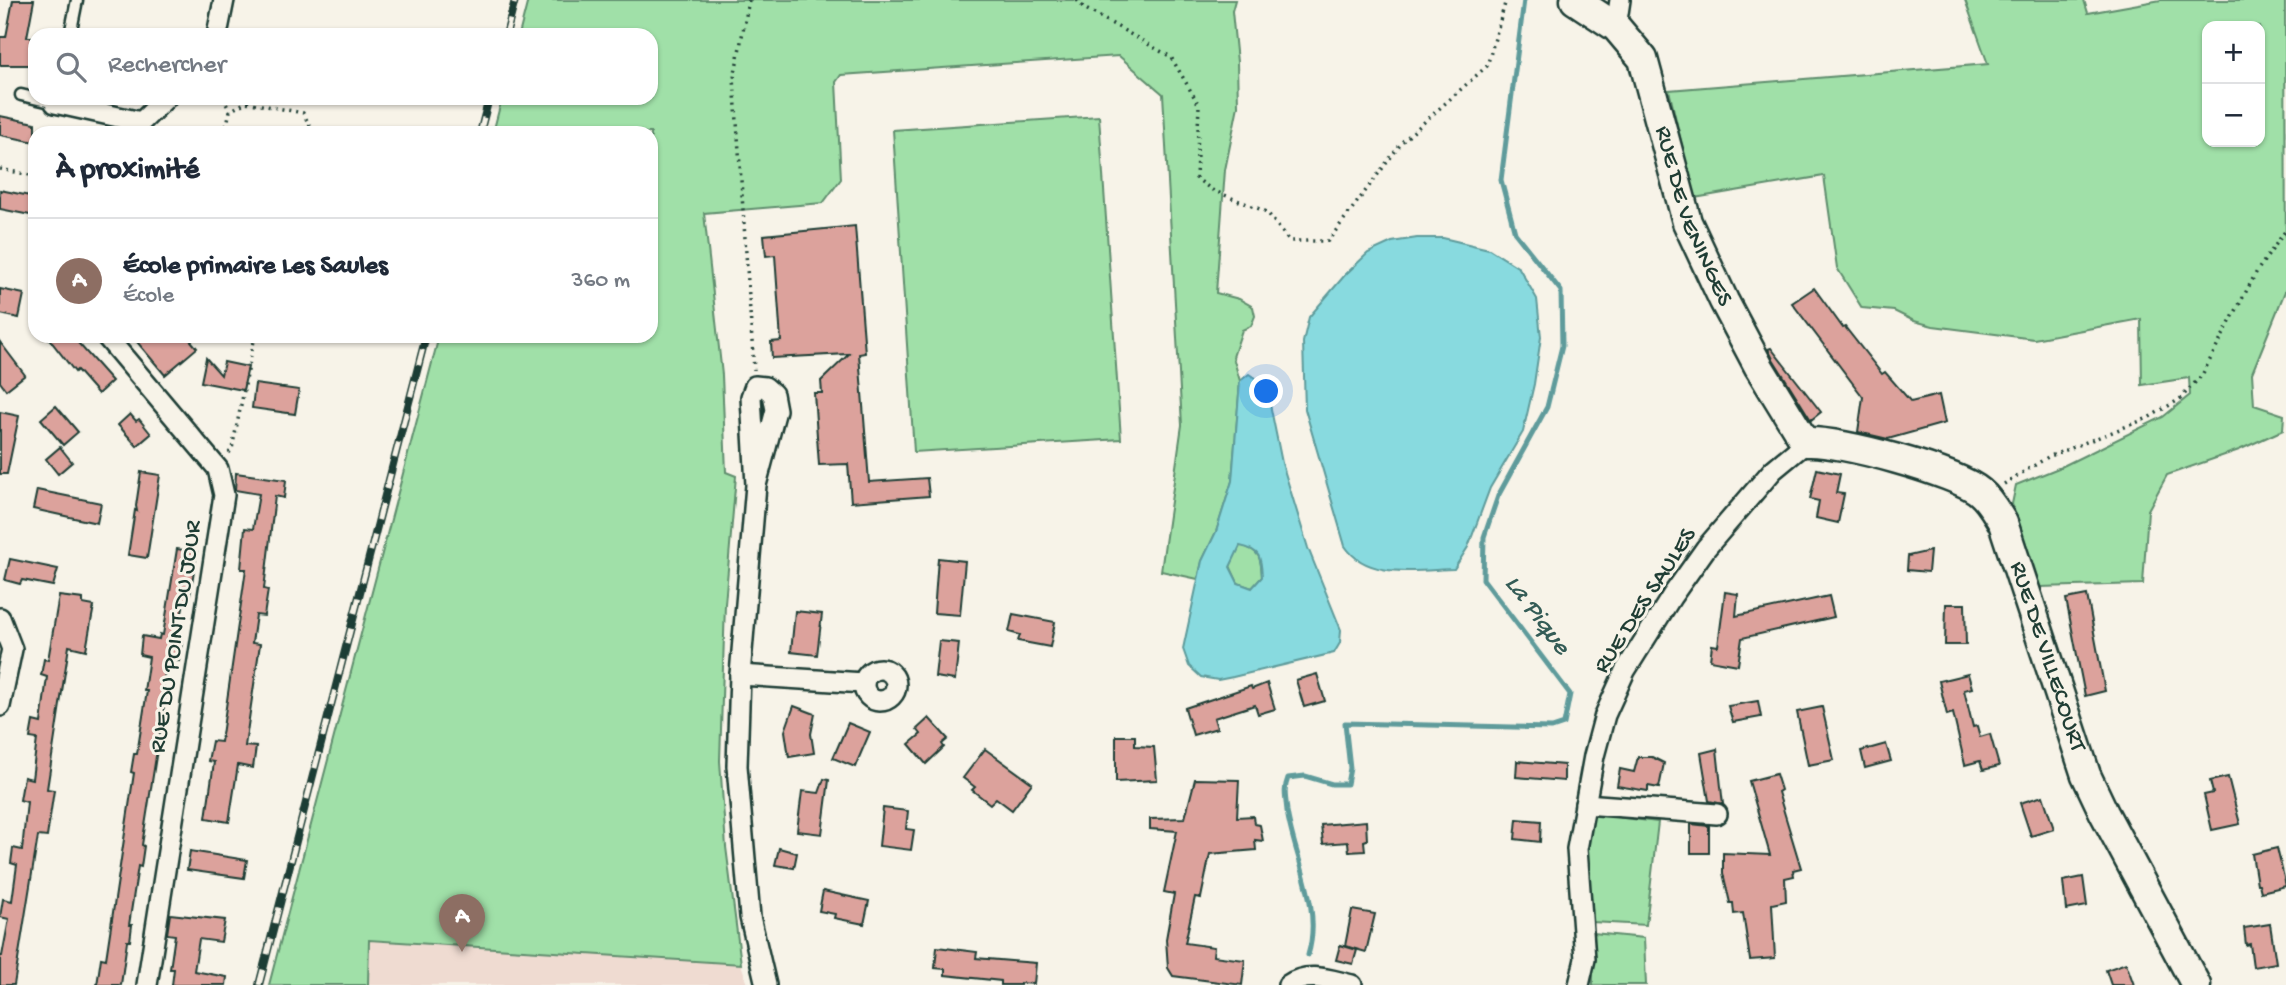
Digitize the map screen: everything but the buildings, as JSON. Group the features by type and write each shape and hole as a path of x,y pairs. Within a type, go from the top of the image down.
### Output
{"street":[{"path":"218,28 224,0"},
{"name":"RUE DE VENINGES","path":"1575,0 1618,13 1643,59 1687,222 1759,367 1807,442"},
{"path":"70,105 129,126"},
{"path":"137,126 159,105"},
{"path":"112,343 218,469"},
{"path":"755,386 751,397 757,485 740,675 737,765 750,916 766,985"},
{"name":"RUE DE VILLECOURT","path":"1807,442 1831,442 1940,472 1969,484 1985,497 2003,523 2086,775 2196,985"},
{"name":"RUE DES SAULES","path":"1579,985 1585,959 1577,849 1594,756 1605,715 1625,671 1646,636 1706,548 1773,470 1807,442"},
{"name":"RUE DU POINT DU JOUR","path":"147,985 224,495 218,469"},
{"path":"0,618 12,649 0,706"},
{"path":"740,675 864,683"},
{"path":"1585,804 1717,814"},
{"path":"1288,985 1297,979 1316,977 1352,985"}],"lane":[{"path":"71,28 77,0"},
{"path":"21,95 28,96"}],"path":[{"path":"749,0 734,78 755,386"},
{"path":"1077,0 1084,8 1171,57 1199,105 1196,178 1212,190 1267,212 1289,241 1328,240 1403,141 1487,66 1506,0"},
{"path":"227,105 230,111 227,126"},
{"path":"230,111 241,105"},
{"path":"262,105 303,113 310,126"},
{"path":"0,169 28,175"},
{"path":"1985,497 2048,457 2148,418 2180,399 2202,375 2257,271 2286,230"},
{"path":"218,469 232,449 254,343"}],"shaded area":[{"path":"369,940 741,964 748,985 368,985"}],"green space":[{"path":"528,0 1235,0 1232,11 1238,106 1225,170 1216,293 1239,299 1253,307 1255,316 1251,326 1242,330 1233,357 1240,381 1232,481 1216,532 1202,561 1198,579 1161,571 1182,425 1163,94 1119,56 841,75 836,82 841,179 823,203 704,213 722,375 726,472 736,476 725,604 720,761 726,847 741,964 369,940 368,985 269,985 437,343 658,343 658,126 495,126 500,105 658,105 658,28 521,28"},
{"path":"1965,0 2084,0 2088,13 2161,0 2285,0 2286,289 2252,373 2254,405 2284,415 2283,430 2239,450 2167,475 2148,510 2143,584 2040,587 2012,504 2016,485 2061,467 2163,417 2190,395 2189,378 2142,385 2141,319 2034,339 1933,326 1914,321 1894,311 1862,308 1837,268 1824,176 1694,198 1669,90 1988,64"},
{"path":"1099,116 1121,439 914,452 893,130"},
{"path":"1240,545 1256,553 1260,560 1262,577 1252,588 1238,583 1230,566"},
{"path":"1590,814 1658,822 1646,925 1592,922 1586,832"},
{"path":"1593,933 1644,938 1646,985 1593,985"}],"water":[{"path":"1443,238 1489,249 1519,268 1537,299 1541,337 1523,432 1490,488 1468,547 1454,569 1394,571 1366,564 1345,546 1305,409 1303,342 1309,317 1368,253 1392,242"},
{"path":"1249,374 1258,380 1270,404 1282,463 1308,548 1341,630 1340,643 1334,653 1218,680 1201,677 1189,666 1183,649 1202,561 1216,532 1232,481 1240,381","holes":["1240,546 1256,553 1261,565 1262,577 1252,588 1238,583 1230,567"]}],"waterway":[{"name":"La Pique","path":"1308,955 1312,937 1310,901 1287,811 1286,787 1288,778 1305,776 1332,784 1347,784 1350,768 1345,723 1552,728 1564,724 1570,694 1483,579 1484,537 1498,496 1547,407 1562,346 1561,291 1515,233 1501,180 1524,0"}],"railway":[{"path":"508,28 515,0"},
{"path":"482,126 487,105"},
{"path":"259,985 424,343"}],"place":[{"name":"École primaire Les Saules","path":"462,952"}]}
